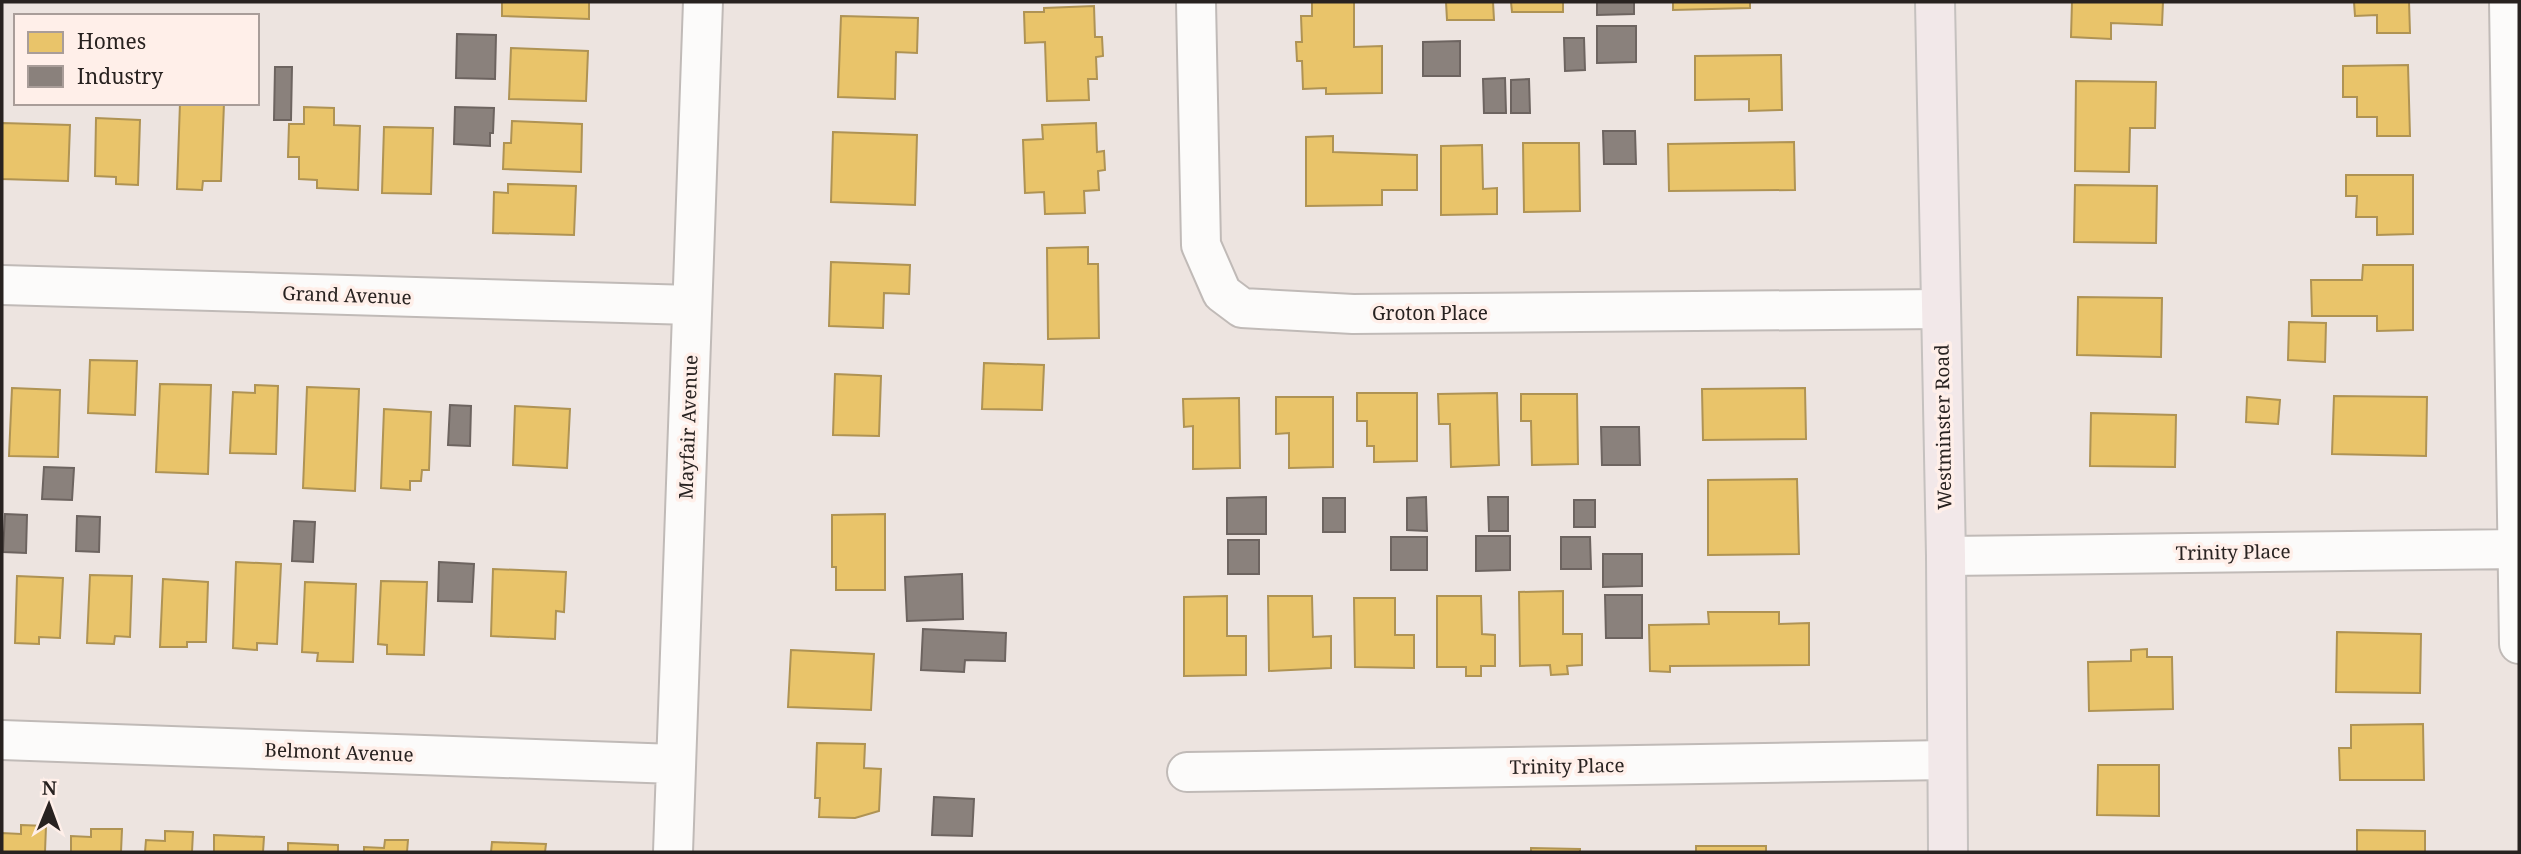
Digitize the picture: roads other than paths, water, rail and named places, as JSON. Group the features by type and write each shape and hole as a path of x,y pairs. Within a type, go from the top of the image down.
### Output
{"main road":[{"name":"Westminster Road","path":"1935,2 1946,555 1948,852"}],"street":[{"name":"Mayfair Avenue","path":"673,852 703,2"},
{"name":"Groton Place","path":"1196,2 1201,245 1222,293 1242,308 1353,314 1940,309"},
{"path":"2509,2 2515,87 2519,644"},
{"name":"Grand Avenue","path":"2,285 692,305"},
{"name":"Trinity Place","path":"1946,555 2519,549"},
{"name":"Belmont Avenue","path":"2,740 675,764"},
{"name":"Trinity Place","path":"1186,772 1947,760"}]}
